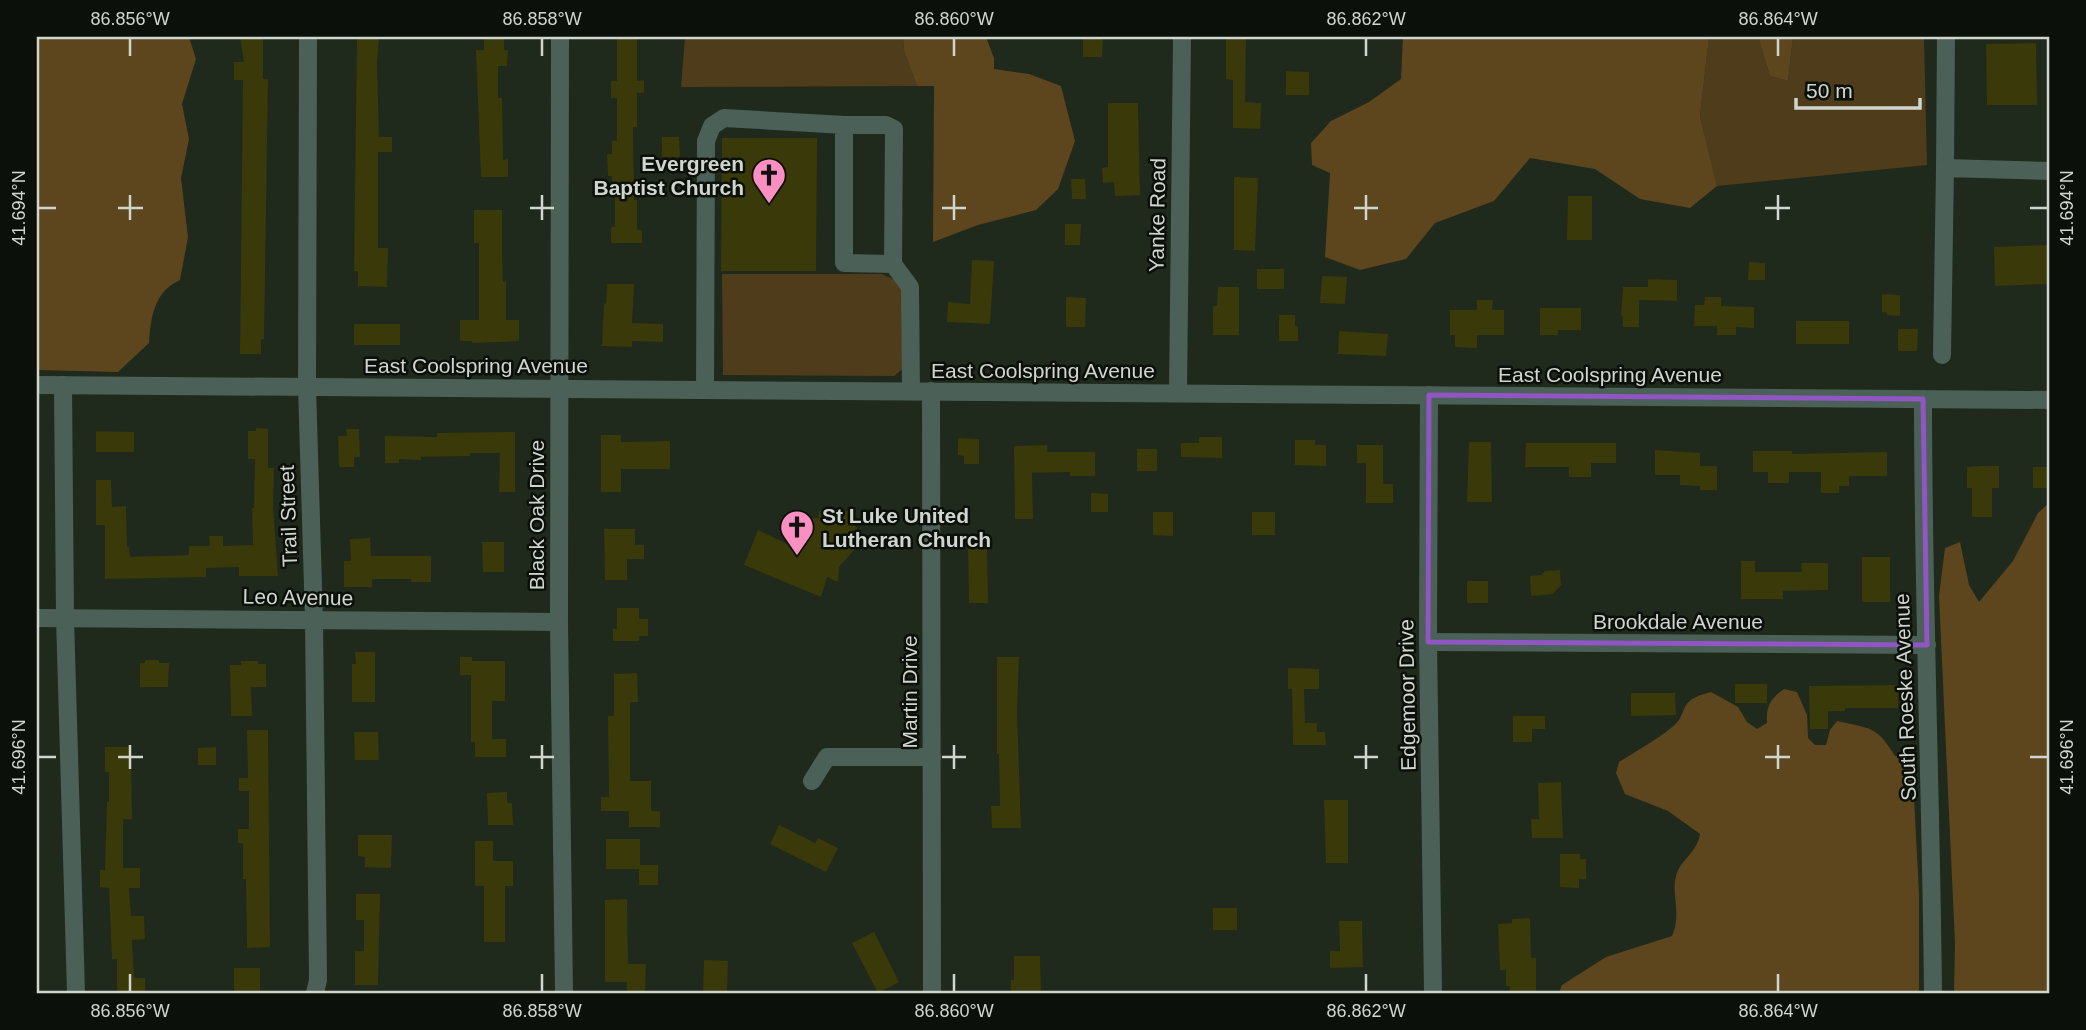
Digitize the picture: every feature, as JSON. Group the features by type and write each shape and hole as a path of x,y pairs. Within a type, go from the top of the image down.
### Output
{"street":[{"name":"Trail Street","path":"308,37 307,387 314,620 318,980 315,993"},
{"name":"Black Oak Drive","path":"560,37 558,388 564,993"},
{"name":"Yanke Road","path":"1178,393 1182,37"},
{"path":"1942,355 1946,37"},
{"path":"705,390 706,141 712,125 724,118 887,125 894,129 894,264 909,287 911,391"},
{"path":"845,125 844,263 894,264"},
{"path":"1945,168 2049,171"},
{"name":"East Coolspring Avenue","path":"37,385 2049,400"},
{"path":"63,385 65,618 76,993"},
{"name":"Martin Drive","path":"931,391 932,993"},
{"name":"Edgemoor Drive","path":"1429,395 1428,642 1433,993"},
{"name":"South Roeske Avenue","path":"1923,399 1923,547 1933,993"},
{"name":"Leo Avenue","path":"37,618 559,622"},
{"name":"Brookdale Avenue","path":"1428,642 1927,645"},
{"path":"812,781 827,757 932,757"}],"highlighted area":[{"path":"1429,395 1923,399 1927,645 1428,642"}],"shaded area":[{"path":"37,37 189,37 196,59 182,104 189,139 181,178 188,237 180,280 159,298 151,323 149,343 118,372 37,370"},
{"path":"685,37 903,37 904,51 917,86 681,87"},
{"path":"903,37 986,37 994,58 994,69 1029,74 1061,86 1075,141 1058,189 1036,210 978,225 933,242 934,86 917,86 904,51"},
{"path":"1403,37 1709,37 1700,116 1717,186 1690,208 1640,199 1595,169 1530,158 1494,201 1435,223 1406,259 1360,270 1325,257 1330,173 1312,165 1311,143 1331,121 1369,102 1401,79"},
{"path":"1709,37 1758,37 1770,76 1788,81 1793,37 1924,37 1927,165 1717,186 1700,116"},
{"path":"1758,37 1793,37 1788,81 1770,76"},
{"path":"722,274 882,274 897,281 903,293 904,368 894,376 723,375"},
{"path":"2049,503 2049,993 1954,993 1955,943 1939,596 1945,548 1960,542 1969,585 1979,602 2013,561 2038,513"},
{"path":"1784,689 1797,692 1807,715 1808,738 1815,745 1826,745 1830,730 1837,721 1872,730 1883,739 1895,756 1905,755 1912,759 1919,894 1919,993 1559,993 1562,985 1606,957 1672,936 1676,920 1676,876 1696,846 1700,834 1668,811 1625,794 1616,773 1619,762 1677,723 1687,703 1692,699 1711,692 1738,707 1747,722 1757,729 1767,723 1770,703"}],"building":[{"path":"240,37 263,37 263,79 268,79 264,339 261,339 261,354 240,354 243,80 234,80 234,62 244,62"},
{"path":"357,37 379,37 379,137 392,137 392,152 378,152 378,248 388,248 387,287 358,286 358,271 354,271"},
{"path":"484,37 504,37 504,50 508,50 507,66 498,66 498,98 502,98 503,160 508,159 508,177 481,177 476,50 484,50"},
{"path":"617,37 637,37 637,81 644,80 644,93 637,93 637,127 633,127 634,200 637,200 637,230 642,230 642,243 611,243 611,227 615,227 615,186 612,186 612,176 608,176 607,154 612,154 612,141 617,141 617,98 611,98 611,81 617,81"},
{"path":"1083,37 1103,38 1102,57 1083,57"},
{"path":"1226,37 1246,37 1245,102 1261,103 1260,129 1233,128 1233,80 1226,79"},
{"path":"2036,43 2037,105 1987,105 1986,44"},
{"path":"1286,71 1309,72 1309,95 1286,95"},
{"path":"1108,103 1138,103 1140,195 1115,196 1114,182 1103,183 1102,168 1108,167"},
{"path":"662,137 679,137 680,157 662,157"},
{"name":"Evergreen Baptist Church","path":"722,138 817,138 816,271 721,271"},
{"path":"1234,177 1258,178 1255,251 1234,250"},
{"path":"1071,179 1085,179 1086,199 1072,199"},
{"path":"1568,196 1592,196 1592,240 1567,240"},
{"path":"474,210 502,210 506,320 519,320 519,341 460,341 460,320 479,320 479,243 474,243"},
{"path":"1065,224 1081,224 1080,245 1065,245"},
{"path":"2049,245 2049,284 1995,286 1994,247"},
{"path":"972,260 994,261 990,324 947,322 948,302 970,304"},
{"path":"1749,262 1765,263 1765,280 1748,280"},
{"path":"1257,269 1284,269 1284,289 1257,289"},
{"path":"1322,276 1347,277 1345,304 1320,303"},
{"path":"1648,279 1677,280 1677,301 1639,300 1639,327 1623,327 1623,287 1648,287"},
{"path":"607,284 634,284 632,323 663,324 663,342 632,341 632,347 602,346"},
{"path":"1218,287 1239,287 1239,335 1213,335 1213,306 1217,306"},
{"path":"1882,294 1900,295 1900,316 1882,312"},
{"path":"1066,297 1086,298 1085,327 1066,327"},
{"path":"1705,297 1721,297 1721,306 1754,307 1754,328 1736,327 1736,335 1717,335 1717,326 1694,326 1695,305 1704,305"},
{"path":"1477,300 1493,300 1492,310 1504,310 1504,335 1477,335 1477,348 1455,347 1455,335 1450,335 1450,310 1477,310"},
{"path":"1540,308 1581,308 1581,330 1558,330 1558,335 1540,335"},
{"path":"1279,315 1295,315 1298,341 1279,341"},
{"path":"1796,321 1849,321 1849,344 1796,344"},
{"path":"354,324 400,324 400,345 354,345"},
{"path":"1898,329 1918,329 1917,351 1898,351"},
{"path":"1339,331 1388,334 1386,356 1338,354"},
{"path":"256,428 268,429 268,468 274,468 273,507 278,576 239,576 239,567 206,568 206,577 105,579 105,525 96,525 96,480 111,480 112,507 126,506 127,547 130,557 189,555 189,546 210,546 209,536 223,536 223,546 253,545 255,459 248,459 248,431 256,431"},
{"path":"346,429 359,429 360,457 354,457 354,467 339,467 338,436 347,436"},
{"path":"96,431 134,432 134,452 96,452"},
{"path":"515,432 515,492 499,492 500,453 421,457 421,460 399,459 399,463 385,463 385,436 437,437 437,433"},
{"path":"601,435 621,435 621,442 670,441 670,469 621,469 621,492 601,492"},
{"path":"1199,437 1222,437 1222,458 1181,457 1181,443 1199,443"},
{"path":"958,438 979,439 979,464 964,464 964,456 958,455"},
{"path":"1295,440 1315,440 1315,445 1326,445 1326,466 1295,465"},
{"path":"1469,442 1491,442 1492,502 1467,502"},
{"path":"1526,443 1616,443 1616,463 1591,463 1591,477 1569,477 1569,467 1525,467"},
{"path":"1047,445 1047,452 1095,452 1095,476 1070,476 1070,472 1032,473 1033,519 1015,519 1014,446"},
{"path":"1357,445 1383,445 1383,484 1393,484 1393,503 1366,503 1366,463 1357,463"},
{"path":"1137,449 1157,449 1157,471 1137,471"},
{"path":"1655,450 1700,453 1700,466 1717,466 1717,490 1700,490 1700,486 1680,485 1680,475 1655,475"},
{"path":"1753,451 1792,451 1792,454 1887,452 1887,476 1849,476 1849,486 1839,486 1839,493 1821,493 1821,472 1789,472 1789,483 1768,483 1768,472 1753,472"},
{"path":"1999,466 1999,488 1992,488 1992,517 1972,517 1972,488 1967,488 1967,467"},
{"path":"2033,467 2049,467 2049,488 2033,488"},
{"path":"1091,493 1108,494 1108,512 1091,512"},
{"name":"St Luke United Lutheran Church","path":"819,511 851,511 861,542 839,567 838,582 827,577 821,597 744,565 758,530 798,549 797,519 819,518"},
{"path":"1153,512 1173,512 1173,536 1153,535"},
{"path":"1252,512 1275,512 1275,535 1252,535"},
{"path":"604,529 635,529 635,545 644,545 644,559 627,559 627,580 605,580"},
{"path":"370,538 371,556 431,556 431,582 372,579 372,587 344,587 344,561 351,561 350,539"},
{"path":"482,542 504,542 504,572 483,572"},
{"path":"968,547 987,547 988,603 969,603"},
{"path":"1862,557 1890,557 1890,602 1862,602"},
{"path":"1741,561 1755,561 1755,572 1802,572 1801,563 1828,563 1828,590 1783,591 1783,599 1741,599"},
{"path":"1560,570 1561,585 1553,594 1531,596 1530,576"},
{"path":"1467,581 1488,581 1488,603 1467,603"},
{"path":"617,608 639,608 639,619 648,619 648,636 639,636 639,641 613,641 613,629 617,629"},
{"path":"355,652 375,652 375,702 352,702 352,664 356,664"},
{"path":"460,657 472,657 472,661 505,661 505,701 492,701 492,739 506,739 506,757 475,757 475,742 471,742 471,675 460,675"},
{"path":"997,657 1019,657 1017,712 1021,828 992,828 991,806 1000,806"},
{"path":"145,660 169,663 168,687 140,687 140,663 145,663"},
{"path":"241,661 266,664 266,687 251,687 252,716 231,716 230,665 241,665"},
{"path":"1288,668 1319,669 1319,689 1304,689 1305,723 1317,723 1317,732 1325,732 1326,745 1293,745 1292,689 1288,689"},
{"path":"637,673 638,702 630,702 630,781 651,781 651,811 660,811 660,827 629,827 629,811 601,811 601,797 609,797 608,716 614,716 614,674"},
{"path":"1735,684 1767,684 1767,703 1735,703"},
{"path":"1898,685 1898,708 1845,708 1845,711 1828,711 1828,729 1810,729 1809,686"},
{"path":"1631,693 1675,693 1676,715 1631,716"},
{"path":"1513,716 1545,716 1545,729 1532,729 1532,742 1513,742"},
{"path":"247,730 268,730 270,947 247,948 246,879 243,879 243,843 238,843 238,829 249,829 249,791 239,791 239,778 248,778"},
{"path":"354,732 378,732 379,760 355,760"},
{"path":"105,747 131,747 132,819 123,819 123,868 140,868 140,888 129,888 131,916 144,916 145,939 132,940 134,978 145,978 145,993 117,993 117,959 112,959 109,888 100,887 100,870 105,870 109,802 109,772 105,772"},
{"path":"216,747 216,765 198,765 198,748"},
{"path":"1561,782 1563,838 1532,838 1531,819 1539,819 1538,783"},
{"path":"507,792 507,803 512,803 513,825 488,825 487,793"},
{"path":"1324,800 1348,800 1348,863 1326,863"},
{"path":"779,825 815,843 818,838 838,848 826,872 770,844"},
{"path":"358,835 392,835 391,868 365,867 365,857 358,856"},
{"path":"606,839 640,839 640,865 658,865 658,885 639,885 639,869 606,869"},
{"path":"475,841 493,841 493,861 513,861 513,886 505,886 505,942 484,942 484,886 475,886"},
{"path":"1560,854 1580,854 1580,859 1586,859 1586,879 1579,879 1579,888 1560,887"},
{"path":"356,894 380,894 378,985 355,985 355,951 364,951 364,920 356,920"},
{"path":"627,899 628,964 646,964 645,993 627,993 627,982 605,982 605,900"},
{"path":"1213,908 1237,908 1237,930 1213,930"},
{"path":"1530,918 1531,958 1536,958 1536,993 1510,993 1510,986 1506,986 1506,970 1500,970 1498,924 1512,923 1512,919"},
{"path":"1339,921 1362,921 1363,967 1330,968 1330,951 1340,951"},
{"path":"874,932 899,982 878,993 852,943"},
{"path":"1014,956 1040,956 1041,993 1011,993"},
{"path":"704,960 728,961 727,993 703,993"},
{"path":"234,968 260,968 260,993 234,993"}],"place":[{"name":"Evergreen Baptist Church","path":"769,205"},
{"name":"St Luke United Lutheran Church","path":"797,557"}]}
